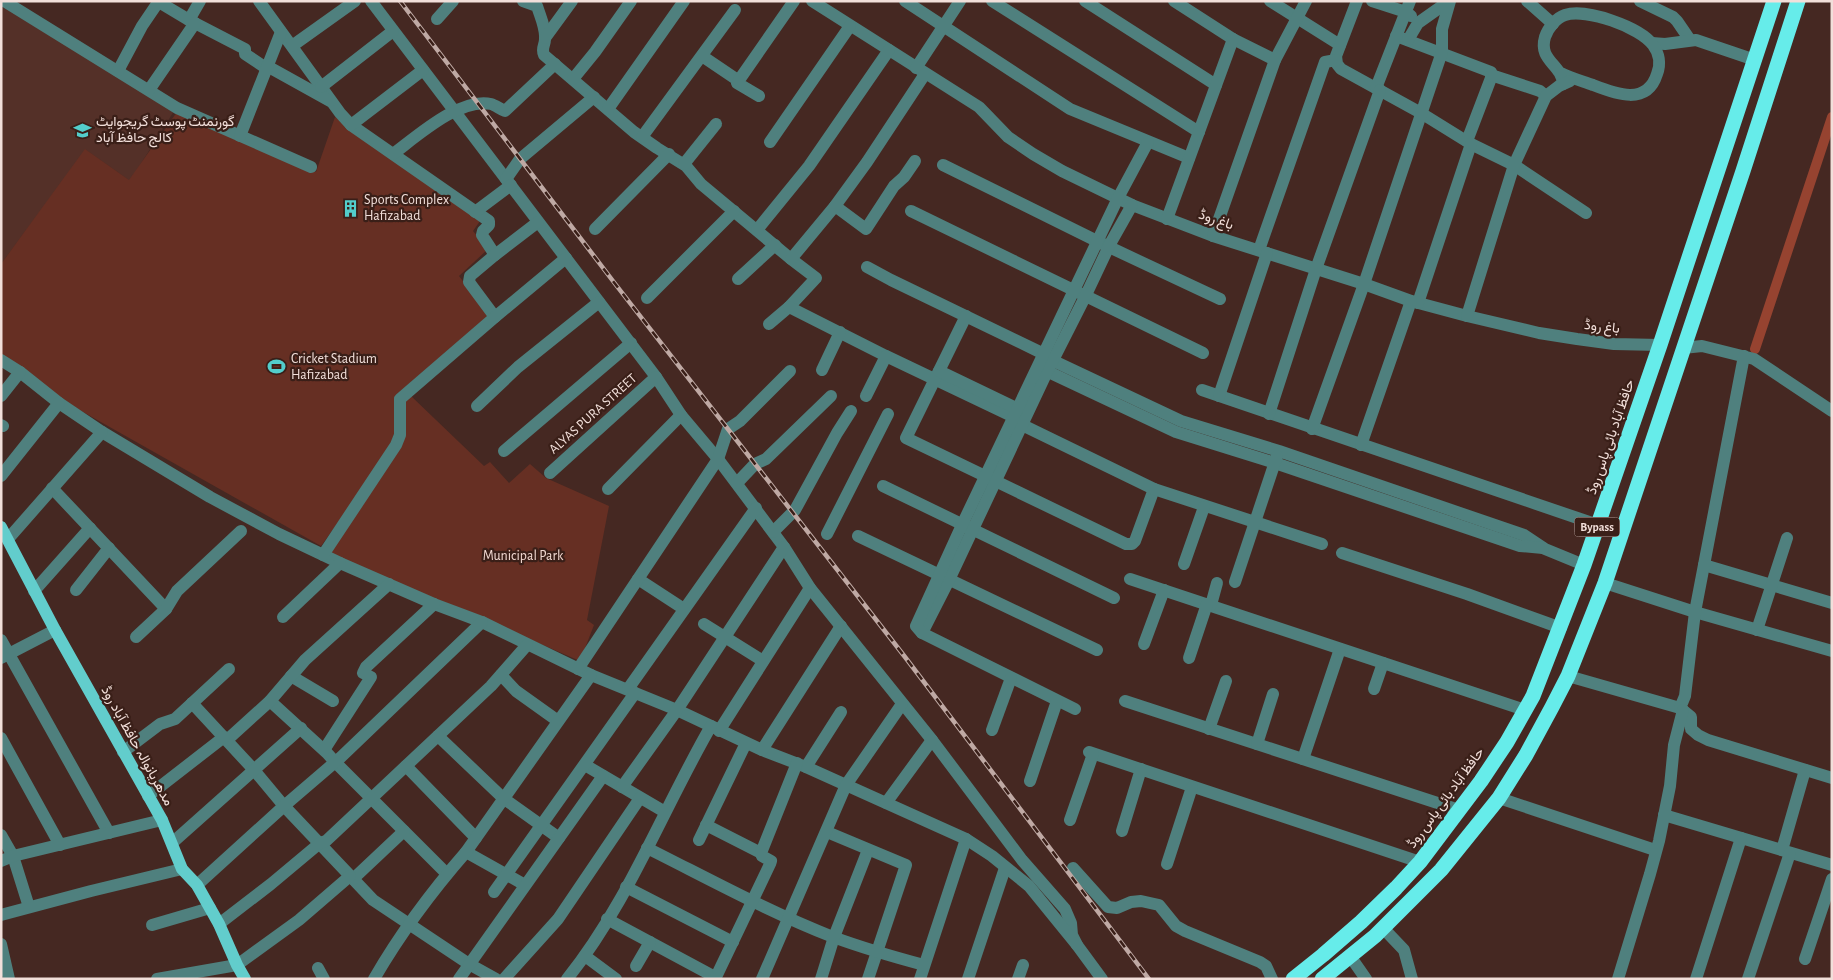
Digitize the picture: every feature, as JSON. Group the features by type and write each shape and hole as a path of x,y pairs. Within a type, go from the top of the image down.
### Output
{"highway":[{"name":"حافظ آباد بائی پاس روڈ","path":"1293,979 1361,922 1420,862 1481,782 1533,696 1598,525 1774,1"},
{"name":"Bypass","path":"1322,979 1383,928 1441,870 1499,798 1526,755 1568,676 1605,584 1798,1"}],"main road":[{"name":"مدھریانوالہ حافظ آباد روڈ","path":"3,531 55,630 162,820 182,869 197,884 219,924 237,965 246,979"}],"street":[{"path":"149,90 192,21 200,1"},
{"path":"292,46 355,1"},
{"path":"437,18 453,1"},
{"path":"523,1 537,6 540,5 544,25 545,38 542,50 544,55 642,138 684,164 701,184 775,244 790,259 816,278 789,307 769,324"},
{"path":"545,38 572,1"},
{"path":"573,79 595,52 631,1"},
{"path":"608,109 684,1"},
{"path":"759,96 737,83 794,1"},
{"name":"باغ روڈ","path":"812,1 979,107 1008,137 1033,154 1062,171 1132,205 1213,236 1415,302 1467,316 1539,333 1577,339 1614,344 1660,345"},
{"path":"905,1 1070,109 1189,158"},
{"path":"790,259 835,206 867,162 960,1"},
{"path":"992,1 1199,132"},
{"path":"1085,1 1216,85"},
{"path":"1174,1 1233,39 1275,60"},
{"path":"1270,1 1340,45"},
{"path":"1213,236 1275,60 1306,1"},
{"path":"1357,1 1336,56 1337,64 1341,69 1422,113 1469,142 1514,165 1586,213"},
{"path":"1372,1 1408,6"},
{"path":"1402,38 1418,23 1450,1"},
{"path":"1312,429 1364,284 1442,52 1442,29 1450,1"},
{"path":"1527,1 1553,24"},
{"path":"1640,1 1673,17 1690,40"},
{"path":"6,2 177,108 311,167"},
{"path":"118,71 142,26 159,2 245,49 245,54 266,67 332,102"},
{"path":"264,3 281,32 351,125 489,221 489,225 482,235 495,254"},
{"path":"376,3 393,31 631,343 682,415 756,508 810,588 932,740 1022,860 1065,909 1077,945 1096,977"},
{"path":"1408,6 1418,23"},
{"path":"1269,414 1316,269 1378,89 1402,38 1408,6"},
{"path":"642,138 735,10"},
{"path":"1659,67 1657,50 1646,37 1620,24 1585,14 1566,15 1553,24 1545,38 1545,52 1562,78 1583,82 1622,94 1640,93 1649,89 1655,81 1659,67 1670,49 1677,43"},
{"path":"770,142 850,26"},
{"path":"321,87 393,31"},
{"path":"240,136 281,32"},
{"path":"1402,38 1442,52 1491,72 1491,75 1540,92 1546,96"},
{"path":"1167,219 1233,39"},
{"path":"1652,43 1677,43 1696,40 1755,60"},
{"path":"757,230 809,166 888,50"},
{"path":"702,56 739,80"},
{"path":"1219,396 1263,251 1325,62 1336,60"},
{"path":"393,154 454,111 478,104 491,104 505,111 555,64"},
{"path":"351,125 423,70"},
{"path":"1361,446 1415,302 1491,75"},
{"path":"1467,316 1514,165 1546,96 1562,78"},
{"path":"476,212 508,182 520,159 594,97"},
{"path":"684,164 716,124"},
{"path":"1075,709 1011,678 919,629 991,478 1017,418 1103,244 1118,198 1148,142"},
{"path":"595,229 668,154"},
{"path":"835,206 866,229 894,186 904,177 915,162"},
{"path":"943,165 1220,299"},
{"path":"1103,244 1132,205"},
{"path":"647,298 734,211"},
{"path":"911,211 1203,352"},
{"path":"494,317 494,314 468,282 470,276 495,254 538,222"},
{"path":"738,280 775,244"},
{"path":"323,555 396,445 400,435 400,399 494,317 566,258"},
{"path":"867,267 966,316 1045,362 1179,427 1277,457 1385,494 1524,535 1545,549 1584,565"},
{"path":"477,406 518,367 599,302"},
{"path":"789,307 886,356 936,375 1154,489 1322,544"},
{"path":"966,316 906,438 1126,544 1132,544 1135,541 1154,489"},
{"path":"822,370 840,332"},
{"path":"504,452 631,343"},
{"path":"1683,348 1702,346 1744,356 1764,365 1832,411"},
{"path":"866,396 886,356"},
{"path":"1618,979 1650,874 1670,786 1674,745 1685,696 1695,612 1744,356"},
{"path":"1,360 102,432 210,497 323,555 434,604 482,622 591,675 677,710 746,743 846,784 966,839 992,856 1029,886 1077,945"},
{"path":"578,668 718,458 728,429 740,422 790,371"},
{"path":"1,396 20,372"},
{"name":"ALYAS PURA STREET","path":"550,473 656,377"},
{"path":"1202,390 1361,446 1598,525"},
{"path":"737,483 755,464 766,459 831,396"},
{"path":"1,476 59,403"},
{"path":"773,532 795,510 837,432 851,411"},
{"path":"827,534 888,414"},
{"path":"608,489 682,415"},
{"path":"3,531 52,488 102,432"},
{"path":"1235,582 1277,457"},
{"path":"883,486 1114,598"},
{"path":"52,488 166,609"},
{"path":"1184,564 1204,506"},
{"path":"494,892 585,765 684,609 756,508"},
{"path":"34,591 90,528"},
{"path":"136,637 166,609 178,591 241,530"},
{"path":"858,536 1097,650"},
{"path":"1757,630 1787,538"},
{"path":"622,787 677,710 784,547"},
{"path":"76,590 109,548"},
{"path":"1342,553 1467,594 1560,628"},
{"path":"283,617 340,563"},
{"path":"1704,565 1832,603"},
{"path":"638,579 684,609"},
{"path":"1130,579 1525,710"},
{"path":"1189,658 1217,583"},
{"path":"148,796 225,738 270,701 305,660 389,584"},
{"path":"1605,584 1832,651"},
{"path":"567,979 585,956 626,887 685,771 763,661 810,588"},
{"path":"1144,644 1164,590"},
{"path":"324,750 371,677 363,672 366,667 434,604"},
{"path":"197,884 335,762 482,622"},
{"path":"704,624 763,661"},
{"path":"762,750 841,626"},
{"path":"5,656 55,630"},
{"path":"1,640 5,656 109,834"},
{"path":"219,924 320,843 326,842 501,675 527,645"},
{"path":"1303,759 1340,649"},
{"path":"1374,689 1383,663"},
{"path":"124,752 160,724 175,719 229,669"},
{"path":"501,675 516,691 558,721"},
{"path":"374,979 385,960 447,874 466,852 502,798 591,675"},
{"path":"291,676 333,701"},
{"path":"1568,676 1682,709 1691,717 1692,729 1698,735 1708,740 1832,778"},
{"path":"992,730 1011,678"},
{"path":"1209,729 1226,681"},
{"path":"1257,744 1273,694"},
{"path":"1030,780 1057,700"},
{"path":"270,701 324,750 447,874"},
{"path":"1125,701 1459,810"},
{"path":"192,703 254,770 284,806 372,900 469,964 496,979"},
{"path":"762,979 827,832 846,784 902,704"},
{"path":"761,853 801,765 841,712"},
{"path":"172,843 301,728"},
{"path":"438,736 502,798 559,838"},
{"path":"1,738 60,845"},
{"path":"886,803 932,740"},
{"path":"699,840 746,743"},
{"path":"1070,820 1091,753 1420,862"},
{"path":"585,765 665,812"},
{"path":"406,766 476,838"},
{"path":"1122,830 1141,770"},
{"path":"1748,979 1786,851 1805,770"},
{"path":"459,979 603,776"},
{"path":"1166,864 1192,787"},
{"path":"504,979 558,919 640,798"},
{"path":"1499,798 1655,850"},
{"path":"1664,815 1832,865"},
{"path":"7,859 162,820"},
{"path":"607,919 715,978 771,861 762,856 761,853 706,825"},
{"path":"157,979 237,965 299,920 352,878 404,831"},
{"path":"827,832 906,865 868,979"},
{"path":"1,835 7,859 29,907"},
{"path":"1696,979 1741,838"},
{"path":"920,979 966,839"},
{"path":"647,848 789,918 834,937 877,952 924,965"},
{"path":"821,979 834,937 868,850"},
{"path":"466,852 525,885"},
{"path":"968,979 1005,868"},
{"path":"1073,868 1108,907 1117,908 1131,902 1141,901 1159,905 1176,926 1260,962 1266,966 1272,979"},
{"path":"1,915 182,869"},
{"path":"1805,959 1832,878"},
{"path":"626,887 733,942"},
{"path":"152,925 210,908"},
{"path":"1383,928 1404,950 1412,979"},
{"path":"636,966 650,942"},
{"path":"1,944 9,979"},
{"path":"585,956 616,979"},
{"path":"1350,956 1366,979"},
{"path":"1018,979 1023,965"}],"shaded area":[{"name":"گورنمنٹ پوسٹ گریجوایٹ کالج حافظ آباد","path":"1,6 174,111 130,181 86,150 1,264"}],"green space":[{"path":"177,112 316,172 335,117 480,221 473,231 488,249 459,276 489,315 396,395 397,425 388,453 321,546 76,408 1,355 1,264 85,149 129,180"},
{"name":"Municipal Park","path":"411,396 484,466 490,462 509,483 530,464 546,478 609,506 587,620 594,625 580,661 329,553 405,437 404,402"}],"waterway":[{"path":"1755,349 1832,117"}],"railway":[{"path":"400,1 616,285 905,657 1149,979"}],"place":[{"name":"گورنمنٹ پوسٹ گریجوایٹ کالج حافظ آباد","path":"82,130"},
{"name":"Sports Complex Hafizabad","path":"350,208"},
{"name":"Cricket Stadium Hafizabad","path":"277,367"}]}
